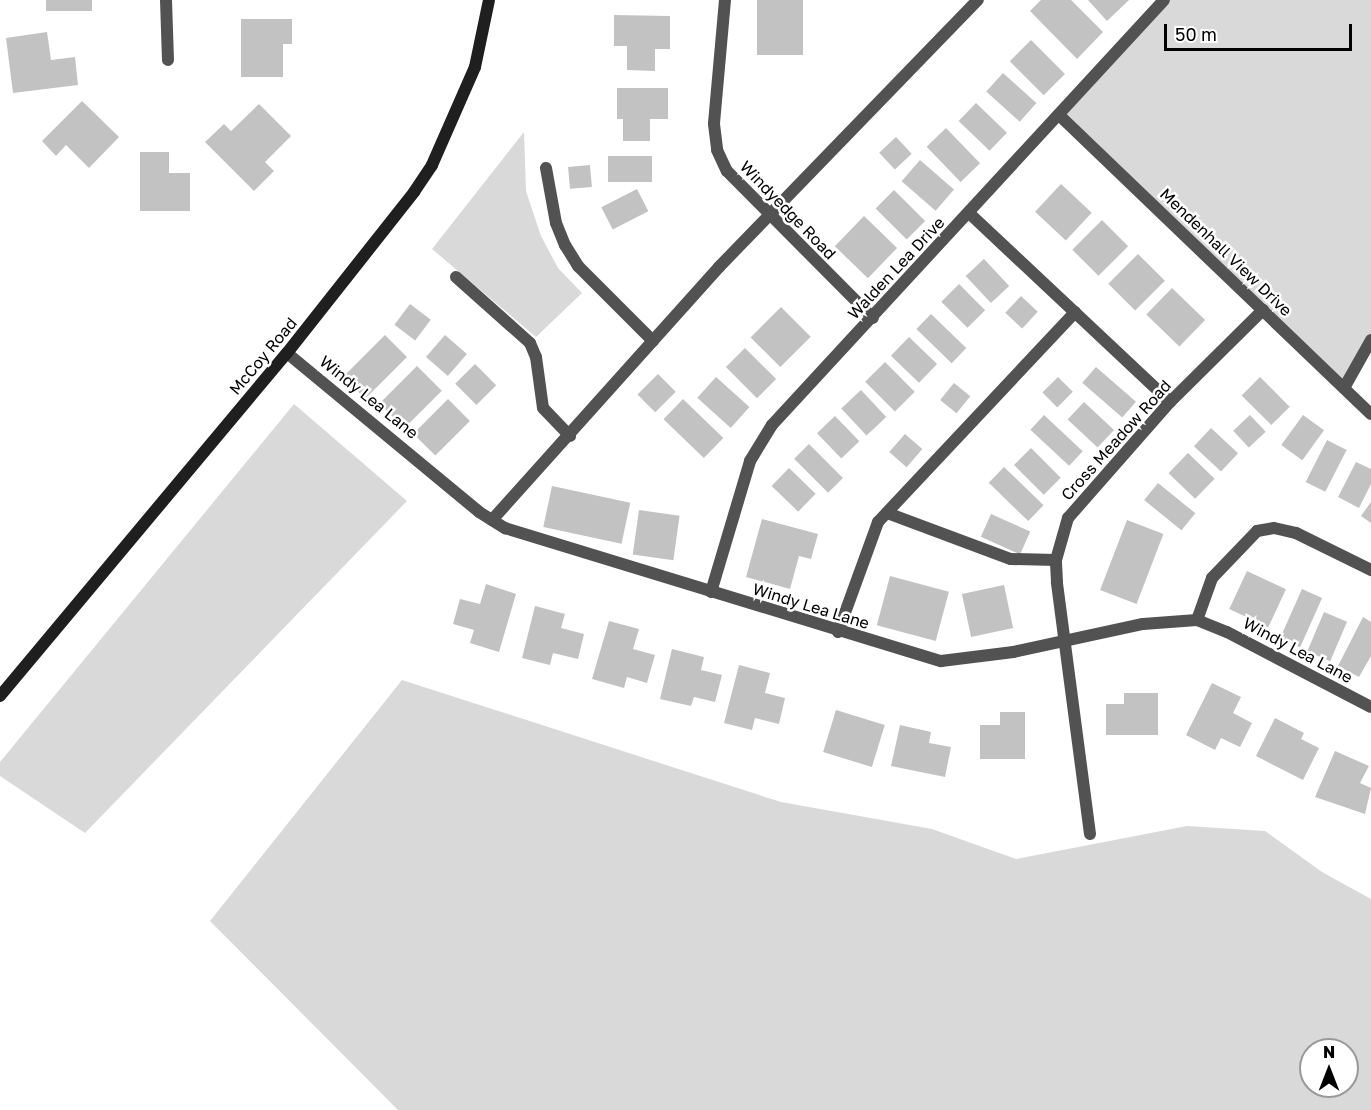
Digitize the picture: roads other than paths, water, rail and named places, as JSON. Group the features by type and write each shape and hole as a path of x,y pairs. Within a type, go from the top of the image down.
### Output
{"main road":[{"name":"McCoy Road","path":"0,696 351,275 432,165 475,67 489,0"}],"street":[{"path":"166,0 168,60"},
{"name":"Windyedge Road","path":"724,0 716,86 717,150 727,171 768,216 873,318"},
{"path":"492,520 768,216 978,0"},
{"name":"Walden Lea Drive","path":"711,591 757,446 1164,0"},
{"name":"Mendenhall View Drive","path":"1059,114 1371,414"},
{"path":"546,168 556,224 565,245 578,266 653,341"},
{"path":"969,213 1170,402"},
{"path":"456,277 530,343 543,408 570,436"},
{"name":"Cross Meadow Road","path":"1090,834 1064,641 1056,560 1068,518 1170,402 1263,310"},
{"path":"838,632 867,545 887,513 1075,312"},
{"path":"1344,388 1371,340"},
{"name":"Windy Lea Lane","path":"287,353 492,520 505,528 838,632 941,661 965,661 1143,624 1197,620 1371,707"},
{"path":"887,513 1011,559 1056,560"},
{"path":"1197,620 1212,578 1257,531 1274,528 1296,533 1371,570"}]}
